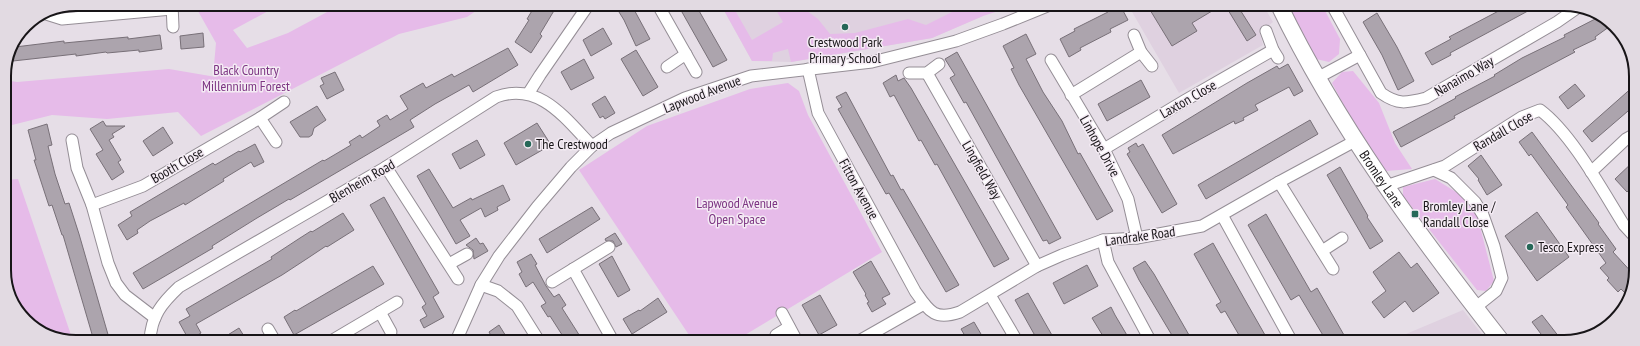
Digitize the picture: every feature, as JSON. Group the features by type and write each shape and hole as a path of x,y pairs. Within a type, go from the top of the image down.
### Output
{"street":[{"path":"52,16 62,19 130,11"},
{"path":"172,11 173,27"},
{"path":"528,94 584,11"},
{"path":"662,11 696,72"},
{"name":"Lapwood Avenue","path":"459,335 481,285 499,256 537,207 571,167 592,146 611,133 685,98 751,76 872,62 956,41 1035,11"},
{"name":"Bromley Lane","path":"1282,11 1317,78 1355,141 1386,186 1497,335"},
{"path":"1317,78 1360,55 1335,11"},
{"name":"Nanaimo Way","path":"1360,55 1381,93 1391,100 1402,103 1414,101 1426,98 1572,12"},
{"name":"Laxton Close","path":"1104,149 1184,101 1276,54 1266,31"},
{"path":"1134,35 1140,52 1152,66"},
{"path":"1071,95 1140,52"},
{"path":"667,67 686,54"},
{"name":"Linhope Drive","path":"1051,60 1104,149 1128,199 1137,238"},
{"path":"909,73 927,74 939,64"},
{"name":"Fitton Avenue","path":"808,69 818,113 915,291 924,304"},
{"name":"Lingfield Way","path":"927,74 1037,266"},
{"name":"Blenheim Road","path":"150,335 158,310 179,287 386,167 496,98 507,93 528,94 556,108 592,146"},
{"name":"Booth Close","path":"92,206 143,186 260,118 284,102"},
{"name":"Randall Close","path":"1386,186 1445,166 1522,117 1540,110 1552,119 1568,140 1629,230"},
{"path":"260,118 276,142"},
{"path":"1591,172 1629,137"},
{"path":"72,140 77,168 92,206 108,263 116,284 125,295 155,318"},
{"name":"Landrake Road","path":"924,304 930,311 936,314 949,316 960,312 1037,266 1062,254 1103,240 1137,238 1202,226 1355,141"},
{"path":"386,167 458,279"},
{"path":"1434,170 1451,178 1475,202 1483,215 1494,246 1502,278 1496,291 1476,307"},
{"path":"1279,182 1333,269"},
{"path":"1222,215 1288,335"},
{"path":"1322,251 1342,238"},
{"path":"1103,240 1108,262 1147,335"},
{"path":"552,282 608,247"},
{"path":"449,264 467,254"},
{"path":"573,268 610,335"},
{"path":"481,285 498,292 517,306 535,335"},
{"path":"990,295 1014,335"},
{"path":"341,335 397,302"},
{"path":"877,335 924,304"},
{"path":"380,312 391,332"},
{"path":"782,313 794,335"},
{"path":"776,335 789,327"},
{"path":"268,329 271,335"}],"shaded area":[{"name":"Crestwood Park Primary School","path":"724,11 980,11 983,16 932,38 791,62 752,61"},
{"path":"1131,11 1267,11 1273,22 1260,33 1263,45 1179,93"},
{"path":"1463,310 1483,335 1404,335"}],"green space":[{"name":"Black Country Millennium Forest","path":"198,11 268,11 233,30 247,48 288,33 329,11 476,11 467,17 399,34 201,136 178,112 107,119 52,115 11,125 11,81 17,82 169,69 216,77 214,65 216,43"},
{"path":"724,11 735,11 752,40 783,22 777,11 807,11 818,19 830,34 855,33 908,19 926,25 954,11 998,11 932,38 791,62 788,49 773,53 772,61 752,61"},
{"path":"1290,11 1325,11 1340,39 1339,54 1329,62 1316,59"},
{"path":"1353,71 1379,103 1395,143 1412,169 1386,171 1354,125 1332,83 1342,72"},
{"name":"Lapwood Avenue Open Space","path":"788,83 799,91 808,115 882,252 745,335 689,335 579,170 647,126 750,89"},
{"path":"18,179 71,335 51,330 36,322 22,306 14,291 11,270 11,180"},
{"path":"1435,179 1461,195 1477,215 1494,281 1486,291 1477,290 1403,196 1403,187"}],"building":[{"path":"532,11 554,11 540,34 542,36 531,53 515,42 529,20 527,19"},
{"path":"618,11 635,11 650,39 636,46"},
{"path":"681,11 699,11 727,60 713,67"},
{"path":"1107,11 1123,11 1128,20 1110,29 1111,32 1080,48 1081,50 1069,57 1060,39 1075,31 1074,29 1108,12"},
{"path":"1151,11 1212,11 1192,23 1197,31 1172,46"},
{"path":"1229,11 1241,11 1256,35 1247,41"},
{"path":"1499,11 1528,11 1450,53 1451,55 1432,65 1425,53 1451,39 1449,37"},
{"path":"1377,13 1397,47 1414,81 1398,90 1382,55 1363,22"},
{"path":"1595,19 1608,28 1595,37 1596,39 1573,50 1575,52 1454,116 1455,118 1401,147 1393,132 1495,76 1494,75 1522,58 1565,37 1564,35"},
{"path":"603,28 612,44 591,56 583,40"},
{"path":"203,33 204,47 181,49 180,36"},
{"path":"1026,34 1036,54 1026,59 1043,92 1062,121 1078,154 1080,153 1113,211 1097,220 1011,69 1014,68 1003,46"},
{"path":"160,35 162,49 139,52 139,50 106,52 76,56 76,54 13,61 18,47 64,41 64,43 128,37 128,39"},
{"path":"508,48 518,65 473,92 469,85 435,104 410,120 414,127 257,218 212,246 213,248 143,289 133,273 323,160 324,161 351,145 349,142 360,135 362,138 380,126 377,121 387,115 390,120 408,109 400,96 423,83 426,88 452,74 454,77"},
{"path":"636,50 658,87 643,96 621,59"},
{"path":"957,52 1061,238 1049,244 1047,240 1043,241 966,102 964,103 950,78 955,75 945,59"},
{"path":"584,59 594,78 571,90 561,72"},
{"path":"1288,64 1303,91 1294,96 1289,87 1255,105 1258,110 1243,118 1244,120 1235,124 1234,121 1173,154 1162,135 1277,66 1279,69"},
{"path":"335,72 344,90 327,99 320,86 324,84 321,78"},
{"path":"896,75 898,81 904,78 911,88 1009,259 994,267 937,164 935,165 921,140 919,141 894,95 890,97 883,83"},
{"path":"1141,80 1150,97 1107,121 1098,104"},
{"path":"1575,84 1585,96 1568,109 1559,97"},
{"path":"1629,90 1629,110 1592,142 1583,131"},
{"path":"846,92 891,176 893,175 901,190 903,189 959,285 946,292 889,193 886,194 838,109 842,107 836,97"},
{"path":"605,96 615,113 605,119 603,116 600,118 592,104"},
{"path":"317,106 326,120 314,128 312,135 309,137 300,137 290,122"},
{"path":"1310,120 1318,134 1206,199 1198,185"},
{"path":"103,121 106,126 125,126 112,134 114,137 109,140 121,160 118,162 124,172 112,180 96,154 103,150 90,129"},
{"name":"The Crestwood","path":"537,123 551,145 516,165 504,143"},
{"path":"47,124 52,145 48,146 55,174 65,204 69,203 108,335 92,335 63,235 52,205 49,206 34,160 36,160 28,130"},
{"path":"163,127 173,143 153,156 143,141"},
{"path":"1532,132 1599,223 1598,224 1616,249 1613,252 1629,269 1628,283 1625,293 1621,289 1618,292 1607,280 1609,278 1600,268 1606,263 1566,207 1568,205 1531,154 1529,156 1519,142"},
{"path":"477,140 485,155 460,169 452,154"},
{"path":"1136,143 1138,147 1143,144 1177,204 1162,213 1127,154 1130,152 1128,148"},
{"path":"255,144 264,162 254,167 251,162 185,205 184,203 150,221 137,230 138,233 127,240 118,225 132,216 130,212 213,163 215,165 239,151 240,152"},
{"path":"1481,155 1502,185 1487,195 1478,180 1479,179 1468,166"},
{"path":"1629,166 1629,190 1627,192 1615,179"},
{"path":"1340,167 1368,216 1367,217 1383,241 1370,249 1327,175"},
{"path":"429,169 453,208 471,198 472,200 503,185 510,200 497,207 498,210 485,217 481,208 460,220 470,236 456,244 417,176"},
{"path":"384,197 439,293 433,297 444,317 424,328 420,320 427,316 422,307 426,304 370,205"},
{"path":"592,207 600,219 547,253 539,239"},
{"path":"1537,212 1569,257 1537,281 1505,236"},
{"path":"343,213 354,230 327,247 326,246 282,275 196,324 201,333 198,335 186,335 179,322 190,316 186,309 272,259 271,257 311,231 312,232"},
{"path":"1266,214 1311,292 1317,288 1344,335 1323,335 1299,295 1291,300 1248,225"},
{"path":"615,233 622,244 616,247 613,241 606,241 605,239"},
{"path":"476,238 480,244 483,243 488,251 474,259 473,250 466,245"},
{"path":"1213,243 1265,335 1239,335 1225,311 1221,313 1216,305 1221,302 1194,254"},
{"path":"1399,252 1411,268 1417,263 1439,293 1413,312 1405,301 1384,318 1372,302 1386,291 1373,272"},
{"path":"531,254 546,286 554,297 559,294 566,305 562,308 579,335 562,335 550,316 548,317 541,306 546,303 533,282 526,287 519,274 522,272 517,262"},
{"path":"612,256 630,290 618,297 599,264"},
{"path":"871,261 890,294 882,298 886,304 872,312 867,303 869,302 865,295 866,294 853,272"},
{"path":"1145,261 1189,335 1172,335 1133,268"},
{"path":"1087,265 1098,286 1064,304 1053,283"},
{"path":"373,266 384,284 294,335 284,317"},
{"path":"1028,293 1052,335 1035,335 1015,300"},
{"path":"820,295 837,325 819,335 802,305"},
{"path":"658,298 667,312 632,334 623,319 639,310 640,311"},
{"path":"1111,307 1127,335 1102,335 1092,318"},
{"path":"1542,315 1558,335 1542,335 1532,322"},
{"path":"974,322 982,335 964,335 961,329"},
{"path":"499,325 505,335 491,335 489,332"},
{"path":"239,328 243,335 228,335"}],"place":[{"name":"Crestwood Park Primary School","path":"845,27"},
{"name":"The Crestwood","path":"528,144"},
{"name":"Bromley Lane / Randall Close","path":"1415,214"},
{"name":"Tesco Express","path":"1530,247"}]}
